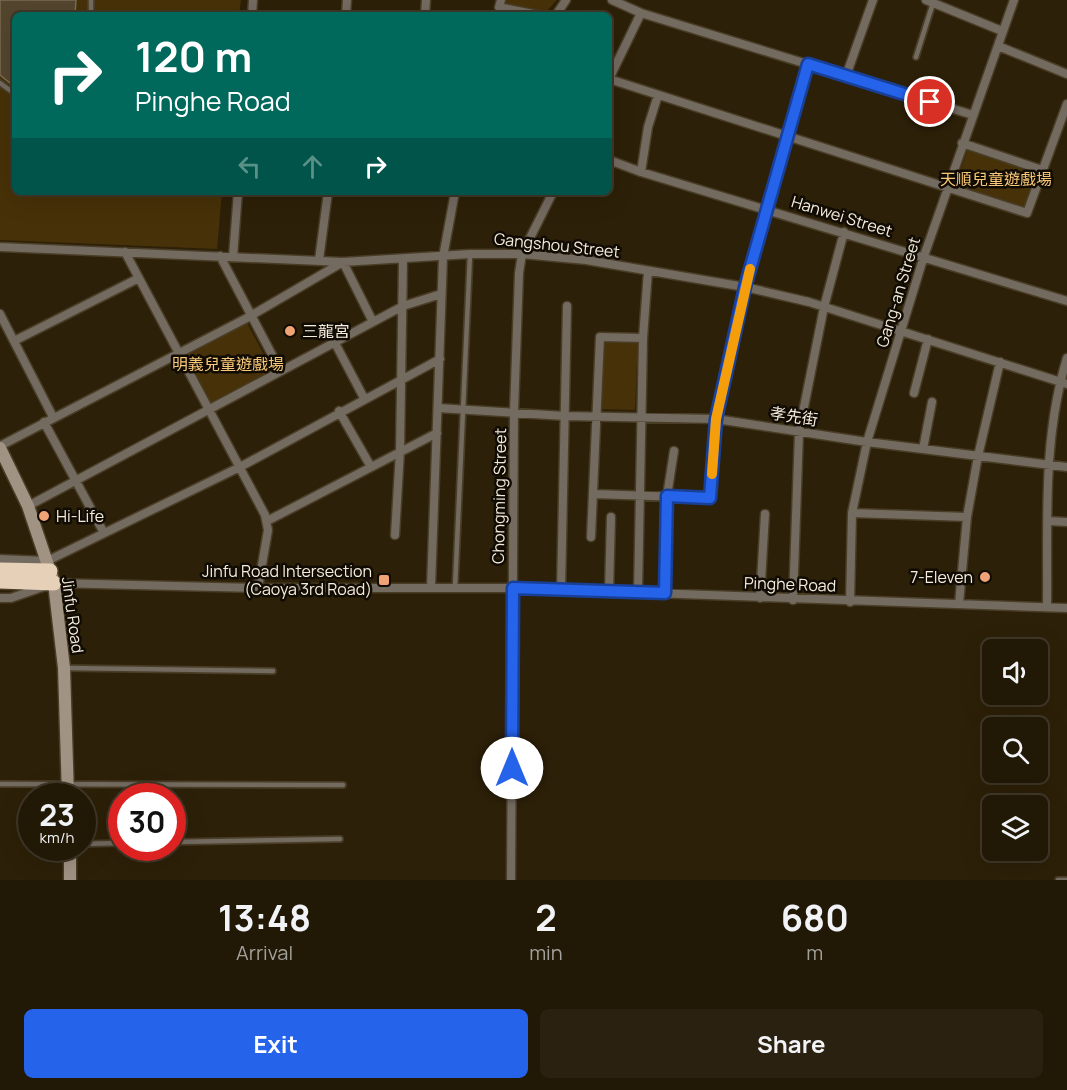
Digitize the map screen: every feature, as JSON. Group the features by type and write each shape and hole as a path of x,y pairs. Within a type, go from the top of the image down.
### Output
{"highway":[{"path":"0,570 50,572"},
{"path":"0,581 50,572"}],"street":[{"path":"501,0 499,7 523,12"},
{"path":"612,0 641,13 972,115"},
{"path":"846,76 873,0"},
{"name":"Gang-an Street","path":"850,602 852,513 867,442 903,331 924,256 1014,0"},
{"path":"930,1 1002,32"},
{"path":"612,74 641,13"},
{"path":"998,46 1067,74"},
{"path":"594,494 710,498 716,419 745,287 808,64"},
{"path":"612,81 1028,213 1067,104"},
{"path":"641,172 648,128 658,95"},
{"path":"962,143 1042,170"},
{"name":"Hanwei Street","path":"612,161 641,172 767,208 1067,301"},
{"path":"233,257 238,195"},
{"path":"320,260 328,195"},
{"path":"431,587 441,294 444,257 454,195"},
{"name":"Chongming Street","path":"511,880 514,411 522,254 552,195"},
{"path":"793,600 799,432 824,307 844,232"},
{"name":"Gangshou Street","path":"0,247 343,262 470,254 522,254 586,260 745,287 824,307 1063,383"},
{"path":"124,252 267,521 268,530 258,588"},
{"path":"220,256 279,370"},
{"path":"395,534 400,451 403,260"},
{"path":"0,447 53,417 251,315 343,262 373,322"},
{"path":"638,592 643,338 648,271"},
{"path":"14,341 139,278"},
{"path":"27,506 403,306 441,294"},
{"path":"561,590 567,306"},
{"path":"0,314 53,417"},
{"path":"591,537 600,337 643,338"},
{"path":"914,393 928,339"},
{"path":"334,343 364,398"},
{"path":"1047,607 1049,521 1047,466 1067,358"},
{"path":"0,598 11,598 104,533 240,467 339,411 440,359"},
{"path":"959,604 967,517 978,456 1000,362"},
{"path":"923,449 932,402"},
{"name":"孝先街","path":"438,408 565,416 716,419 867,442 1067,467"},
{"path":"339,411 371,467"},
{"path":"44,422 104,533"},
{"path":"267,521 437,433"},
{"name":"Jinfu Road","path":"0,447 27,506 50,572 64,668 68,783"},
{"path":"665,593 667,496 674,451"},
{"path":"852,513 967,517"},
{"path":"760,598 765,514"},
{"path":"609,591 612,517"},
{"path":"1049,521 1067,522"},
{"name":"Pinghe Road","path":"0,560 50,572 258,588 513,588 793,600 1067,608"},
{"path":"70,861 70,880"}],"lane":[{"path":"916,57 930,1"},
{"path":"455,588 461,410 470,254"},
{"path":"64,668 273,671"},
{"path":"96,783 343,785"},
{"path":"0,784 18,784"},
{"path":"186,842 340,839"},
{"path":"1058,880 1067,880"}],"green space":[{"path":"0,0 241,0 239,12 12,12 12,195 222,195 217,249 0,240"},
{"path":"505,0 557,0 546,12 504,3"},
{"name":"天順兒童遊戲場","path":"968,148 1037,171 1024,210 955,187"},
{"name":"明義兒童遊戲場","path":"246,321 273,372 210,406 183,356"},
{"path":"601,339 638,339 635,410 598,409"}],"building":[{"path":"0,0 76,0 75,12 12,12 12,85 0,75"}],"slow traffic":[{"path":"712,474 716,419 750,269"}],"place":[{"name":"三龍宮","path":"290,331"},
{"name":"Hi-Life","path":"44,516"},
{"name":"7-Eleven","path":"985,577"},
{"name":"Jinfu Road Intersection (Caoya 3rd Road)","path":"384,580"}],"route":[{"path":"512,768 513,588 665,593 667,496 710,498 716,419 745,287 808,64 930,102"}]}
